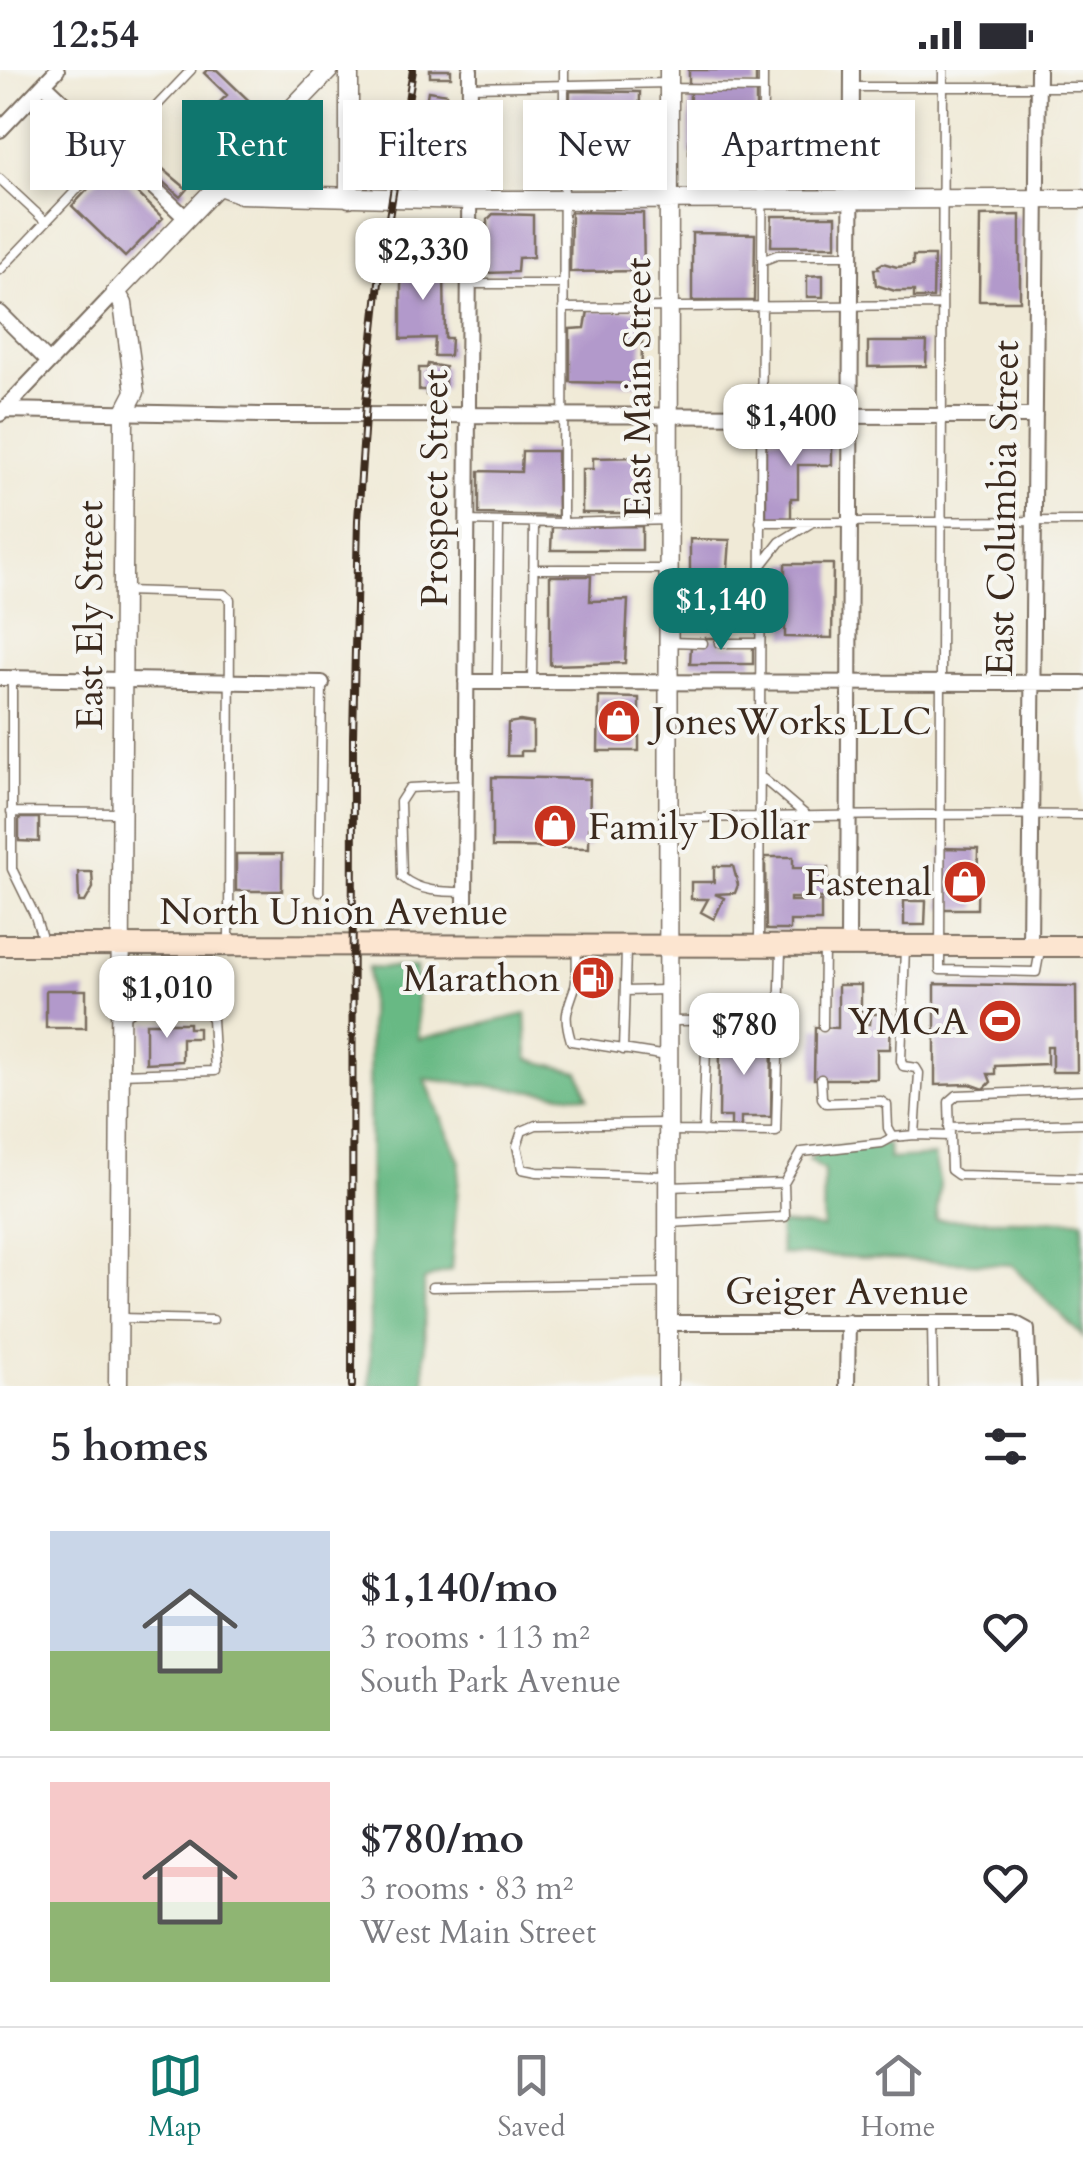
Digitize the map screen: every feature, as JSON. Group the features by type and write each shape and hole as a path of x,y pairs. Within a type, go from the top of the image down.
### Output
{"main road":[{"name":"North Union Avenue","path":"0,945 1083,946"}],"street":[{"path":"0,130 58,70"},
{"path":"349,70 349,198"},
{"name":"Prospect Street","path":"465,899 470,70"},
{"path":"848,947 852,70"},
{"name":"East Columbia Street","path":"1035,946 1032,814 1038,70"},
{"path":"294,100 317,74"},
{"name":"East Main Street","path":"668,1386 669,80"},
{"path":"44,84 61,100"},
{"path":"156,190 186,218"},
{"path":"2,412 213,190"},
{"path":"228,190 240,194 469,200 1083,199"},
{"name":"East Ely Street","path":"116,292 124,304 136,392 124,412 118,1386"},
{"path":"0,313 49,362"},
{"path":"2,412 1035,416"},
{"path":"6,678 322,683"},
{"path":"466,682 1083,684"},
{"path":"847,1386 848,1322"},
{"name":"Geiger Avenue","path":"668,1323 1014,1323 1025,1327 1029,1386"}],"lane":[{"path":"162,100 190,70"},
{"path":"563,523 564,70"},
{"path":"759,946 763,70"},
{"path":"943,70 940,970 1036,972 1035,946"},
{"path":"470,86 669,80 763,89"},
{"path":"852,87 1083,87"},
{"path":"0,179 46,222"},
{"path":"0,270 77,190"},
{"path":"764,260 777,254 851,255"},
{"path":"468,284 563,284"},
{"path":"563,308 942,305"},
{"path":"466,521 669,520"},
{"path":"496,682 500,522"},
{"path":"760,522 1083,522"},
{"path":"760,570 780,542 816,522"},
{"path":"532,682 534,523"},
{"path":"533,569 669,568"},
{"path":"122,590 224,594 230,599 229,946"},
{"path":"668,642 704,642"},
{"path":"720,643 760,643"},
{"path":"6,678 12,869 35,916 44,946"},
{"path":"318,892 322,683"},
{"path":"760,776 808,818"},
{"path":"465,899 407,882 402,877 400,802 409,788 466,785"},
{"path":"11,812 120,813"},
{"path":"668,818 848,818 940,813 1083,815"},
{"path":"0,830 11,830"},
{"path":"577,946 575,986 568,1000 566,1024 571,1041 670,1056"},
{"path":"622,1050 626,946"},
{"path":"989,946 989,972"},
{"path":"781,947 776,1132 536,1125 522,1131 517,1146 522,1168 537,1172 619,1174 669,1182 784,1182"},
{"path":"823,1028 824,947"},
{"path":"904,947 900,1062 902,1066 916,1068 919,1074 915,1136"},
{"path":"625,990 670,990"},
{"path":"120,1018 143,1004 201,1002 212,1019 214,1071 120,1074"},
{"path":"702,1132 707,1020"},
{"path":"670,1021 778,1020"},
{"path":"821,1078 826,1103 882,1101 887,1105 888,1128 893,1137"},
{"path":"1083,1090 957,1096 949,1102 950,1170 958,1175 1083,1178"},
{"path":"668,1224 784,1217 784,1182 802,1152 950,1131 1083,1123"},
{"path":"432,1288 668,1283"},
{"path":"119,1318 213,1320"},
{"path":"932,1323 933,1386"}],"green space":[{"path":"369,967 416,968 419,1039 526,1014 528,1059 579,1072 588,1097 425,1079 460,1162 451,1270 424,1280 425,1386 370,1386"},
{"path":"888,1144 889,1159 934,1156 940,1184 936,1220 1083,1220 1083,1337 1012,1265 781,1254 779,1224 823,1228 824,1171 809,1160 821,1149"}],"building":[{"path":"217,70 248,100 222,100 227,95 204,73"},
{"path":"430,70 451,70 451,77 430,77"},
{"path":"689,70 756,70 756,86 689,85"},
{"path":"428,91 447,94 446,100 426,100"},
{"path":"570,91 640,92 640,100 570,100"},
{"path":"690,91 756,92 756,100 690,100"},
{"path":"162,168 186,190 180,197 162,181"},
{"path":"87,190 134,190 163,218 125,257 72,206"},
{"path":"571,212 643,213 644,271 570,272"},
{"path":"493,214 533,215 533,257 518,258 517,272 487,273 487,220"},
{"path":"1020,215 1020,301 979,301 980,216"},
{"path":"772,216 836,216 836,246 771,246"},
{"path":"692,233 755,234 754,301 692,301"},
{"path":"405,248 423,248 424,271 444,272 445,338 451,338 450,356 434,356 435,338 401,339"},
{"path":"913,256 934,256 933,298 914,298 914,291 876,285 874,269 883,263 897,267 913,265"},
{"path":"823,275 823,297 807,297 807,276"},
{"path":"643,310 641,384 570,382 570,329 585,328 588,311"},
{"path":"868,342 927,342 926,366 868,367"},
{"path":"428,364 445,367 445,390 440,390 440,395 426,395 426,390 419,390 419,368 427,368"},
{"path":"832,436 832,465 798,465 798,498 791,498 791,518 766,518 766,437"},
{"path":"522,451 557,451 558,516 479,514 479,471 521,472"},
{"path":"643,457 642,513 582,513 582,469 593,469 593,458"},
{"path":"642,526 642,550 551,550 552,527"},
{"path":"690,539 730,540 725,609 744,609 743,624 690,623"},
{"path":"785,564 833,564 832,638 785,637 785,611 779,611 778,599 785,598"},
{"path":"550,576 591,576 590,601 628,600 625,663 550,665"},
{"path":"706,638 722,638 722,645 753,645 753,664 690,664 691,646 706,645"},
{"path":"599,697 639,698 639,751 598,751"},
{"path":"508,723 533,723 533,751 507,756"},
{"path":"492,777 590,779 589,848 492,847"},
{"path":"19,818 39,818 39,842 19,841"},
{"path":"942,848 978,849 977,909 941,909"},
{"path":"236,854 282,854 282,891 236,891"},
{"path":"765,857 793,857 793,868 828,868 828,898 790,898 821,901 821,921 790,921 790,930 766,930"},
{"path":"714,866 733,866 738,885 735,893 715,894 724,898 714,919 701,912 708,899 691,899 691,882 714,882"},
{"path":"78,872 92,872 93,888 85,902 79,902"},
{"path":"904,901 926,901 925,925 904,925"},
{"path":"935,984 1076,986 1077,1072 1052,1072 1052,1046 1047,1046 1047,1064 995,1066 995,1074 988,1074 991,1082 984,1089 970,1084 935,1085"},
{"path":"838,985 861,985 861,1024 870,1024 871,1014 891,1014 890,1049 877,1049 877,1079 814,1079 815,1027 838,1028"},
{"path":"46,990 86,990 86,1028 46,1028"},
{"path":"146,1023 189,1023 189,1028 198,1028 198,1038 182,1038 182,1061 146,1063"},
{"path":"714,1034 729,1034 728,1039 772,1039 771,1117 741,1117 741,1132 731,1132 731,1117 719,1117 720,1048 714,1048"}],"railway":[{"path":"352,1386 353,736 358,520 380,273 413,70"}],"place":[{"name":"JonesWorks LLC","path":"619,721"},
{"name":"Family Dollar","path":"555,826"},
{"name":"Fastenal","path":"965,882"},
{"name":"Marathon","path":"593,978"},
{"name":"YMCA","path":"1000,1021"}]}
